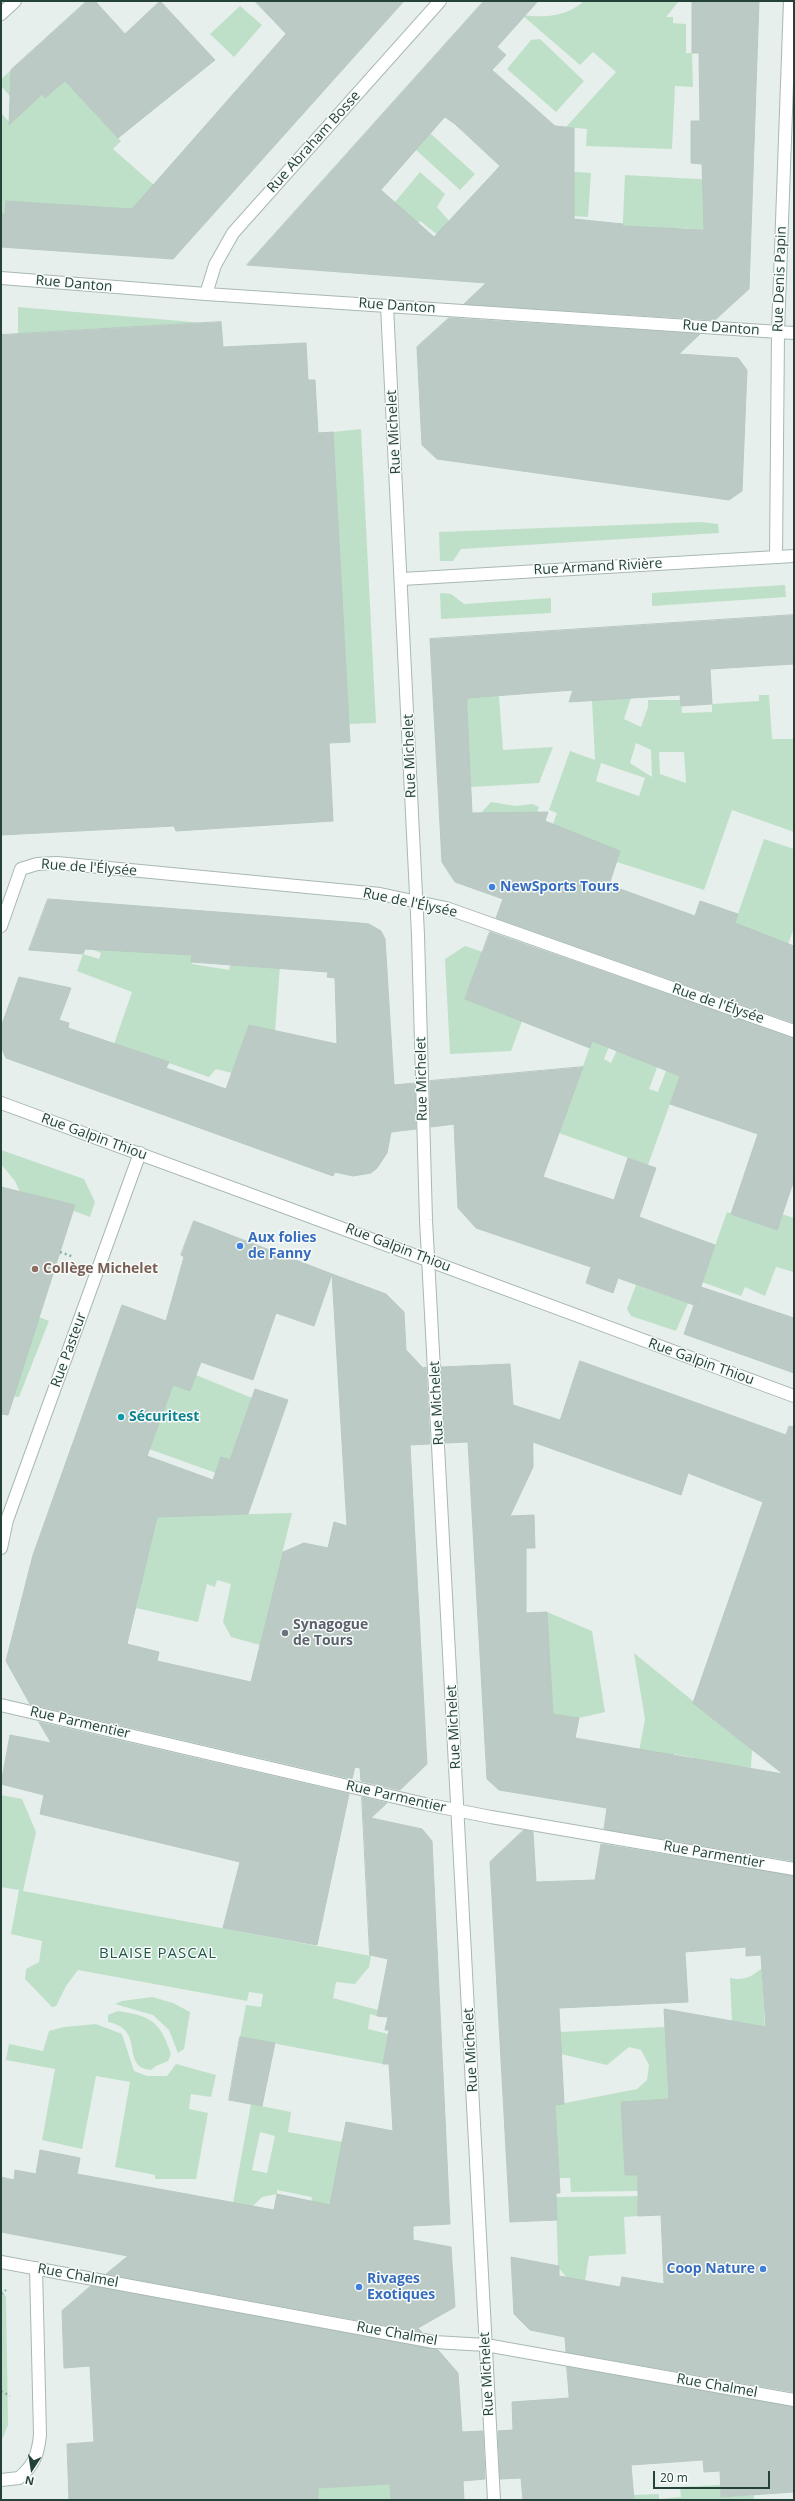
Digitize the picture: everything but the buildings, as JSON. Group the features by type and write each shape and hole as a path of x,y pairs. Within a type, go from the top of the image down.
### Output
{"street":[{"path":"1,14 15,1"},
{"name":"Rue Abraham Bosse","path":"206,294 215,265 233,233 440,1"},
{"name":"Rue Denis Papin","path":"776,557 778,332 790,1"},
{"name":"Rue Danton","path":"1,278 206,294 794,333"},
{"name":"Rue Michelet","path":"387,306 402,579 416,902 426,1220 459,1811 494,2500"},
{"name":"Rue Armand Rivière","path":"402,579 794,556"},
{"name":"Rue de l'Élysée","path":"1,926 21,869 37,864 57,863 380,894 446,908 794,1031"},
{"name":"Rue Galpin Thiou","path":"1,1103 140,1153 794,1396"},
{"name":"Rue Pasteur","path":"1,1548 7,1520 140,1153"},
{"name":"Rue Parmentier","path":"1,1705 459,1811 794,1869"},
{"name":"Rue Chalmel","path":"1,2262 434,2342 486,2344 794,2400"},
{"path":"1,2480 19,2478 34,2463 38,2454 40,2435 36,2268"}],"path":[{"path":"60,1252 79,1258"},
{"path":"1,2391 10,2396"}],"green space":[{"path":"584,1 679,1 666,17 673,17 673,23 686,24 686,53 692,53 693,87 675,86 672,149 586,146 587,129 566,127 616,72 593,52 580,65 522,15 555,15 570,10"},
{"path":"240,6 262,25 234,57 210,34"},
{"path":"540,39 584,81 556,112 507,69 531,40"},
{"path":"16,66 45,98 65,81 121,141 113,149 162,192 145,210 6,201 5,214 1,214 2,114 10,123 23,111 1,86 1,79"},
{"path":"430,133 475,174 460,190 416,150"},
{"path":"549,170 591,173 588,217 559,215"},
{"path":"420,172 445,194 437,207 450,222 438,235 420,221 399,244 395,202"},
{"path":"625,175 716,180 715,230 678,228 676,244 622,241"},
{"path":"18,307 204,323 18,334"},
{"path":"361,429 376,723 349,724 333,432"},
{"path":"700,522 718,524 719,533 461,549 453,561 440,561 439,532"},
{"path":"785,585 786,597 652,606 652,593"},
{"path":"440,593 451,594 464,604 551,598 551,613 441,619"},
{"path":"498,683 503,750 553,747 539,783 471,787 467,720 433,689"},
{"path":"759,695 769,695 772,739 794,739 794,832 732,810 704,890 617,862 620,851 611,847 594,841 550,832 557,813 549,810 570,751 595,760 592,700 631,698 624,719 641,727 648,707 648,700 681,700 682,713 712,712 712,704 759,701","holes":["636,743 651,750 652,777 630,763","659,752 684,752 686,783 660,774","601,763 645,778 639,796 596,781"]},
{"path":"491,802 516,806 532,804 539,807 529,835 481,813"},
{"path":"764,839 794,849 794,928 788,944 726,948"},
{"path":"465,946 483,952 465,999 522,1021 511,1051 450,1054 445,959"},
{"path":"86,947 192,955 192,964 229,970 230,965 280,965 275,1031 249,1025 232,1073 216,1069 209,1077 114,1044 132,992 77,971 83,954 99,959 101,953"},
{"path":"592,1041 609,1047 604,1059 611,1063 617,1050 658,1065 649,1089 658,1092 667,1068 681,1073 648,1165 559,1133"},
{"path":"1,1150 84,1179 95,1202 90,1217 74,1211 75,1205 20,1192 15,1181 1,1164"},
{"path":"727,1212 776,1230 782,1214 794,1218 794,1272 776,1267 765,1296 745,1287 741,1296 702,1282"},
{"path":"636,1285 688,1303 676,1331 631,1316 627,1309"},
{"path":"39,1317 49,1321 19,1397 11,1396 1,1334"},
{"path":"196,1375 252,1398 230,1460 216,1473 149,1449 173,1385 190,1391"},
{"path":"158,1511 211,1515 292,1513 260,1645 231,1637 223,1622 231,1584 217,1580 215,1587 207,1584 198,1622 136,1608"},
{"path":"547,1612 592,1631 605,1712 579,1718 553,1714"},
{"path":"634,1653 752,1749 751,1768 738,1766 737,1773 694,1765 694,1758 674,1754 673,1762 638,1757 645,1719"},
{"path":"1,1795 22,1799 36,1832 23,1891 371,1956 369,1967 355,1984 336,1982 333,1998 378,2010 377,2016 370,2014 368,2029 388,2034 383,2064 240,2037 246,2005 261,2007 263,1994 249,1992 247,2001 78,1970 66,1986 56,2006 52,2007 25,1979 26,1969 39,1962 42,1941 11,1934 19,1890 1,1887"},
{"path":"762,1968 765,2027 732,2021 730,1978 748,1978"},
{"path":"152,1997 173,2003 190,2012 184,2049 178,2053 169,2030 153,2015 115,2004 122,2001"},
{"path":"118,2011 139,2015 153,2022 158,2027 163,2034 171,2054 168,2061 151,2070 142,2067 136,2062 127,2032 120,2026 108,2022 108,2015"},
{"path":"96,2024 122,2034 134,2071 147,2076 167,2076 176,2064 216,2075 211,2097 191,2094 189,2109 208,2113 196,2179 155,2179 155,2175 115,2167 130,2082 96,2076 82,2149 42,2140 55,2069 6,2060 9,2044 43,2051 49,2031 64,2027"},
{"path":"665,2027 669,2099 621,2102 625,2175 638,2175 638,2191 571,2192 570,2178 559,2178 555,2105 637,2089 647,2080 649,2065 641,2050 629,2047 607,2065 561,2054 560,2032"},
{"path":"251,2104 291,2112 288,2132 359,2145 330,2205 304,2237 312,2197 277,2190 277,2194 262,2197 253,2206 233,2203","holes":["260,2132 275,2136 267,2173 252,2170"]},
{"path":"638,2196 638,2216 624,2217 626,2254 589,2256 585,2281 567,2278 558,2267 556,2197"},
{"path":"1,2288 6,2297 8,2425 1,2442"},
{"path":"390,2484 391,2500 318,2500 318,2488"},
{"path":"720,2485 721,2497 754,2495 754,2500 634,2500 633,2495 659,2494 659,2499 681,2497 680,2487"}],"place":[{"name":"NewSports Tours","path":"492,887"},
{"name":"Aux folies de Fanny","path":"240,1246"},
{"name":"Collège Michelet","path":"35,1269"},
{"name":"Sécuritest","path":"121,1417"},
{"name":"Synagogue de Tours","path":"285,1633"},
{"name":"Coop Nature","path":"763,2269"},
{"name":"Rivages Exotiques","path":"359,2287"}],"district":[{"name":"BLAISE PASCAL","path":"158,1954"}]}
